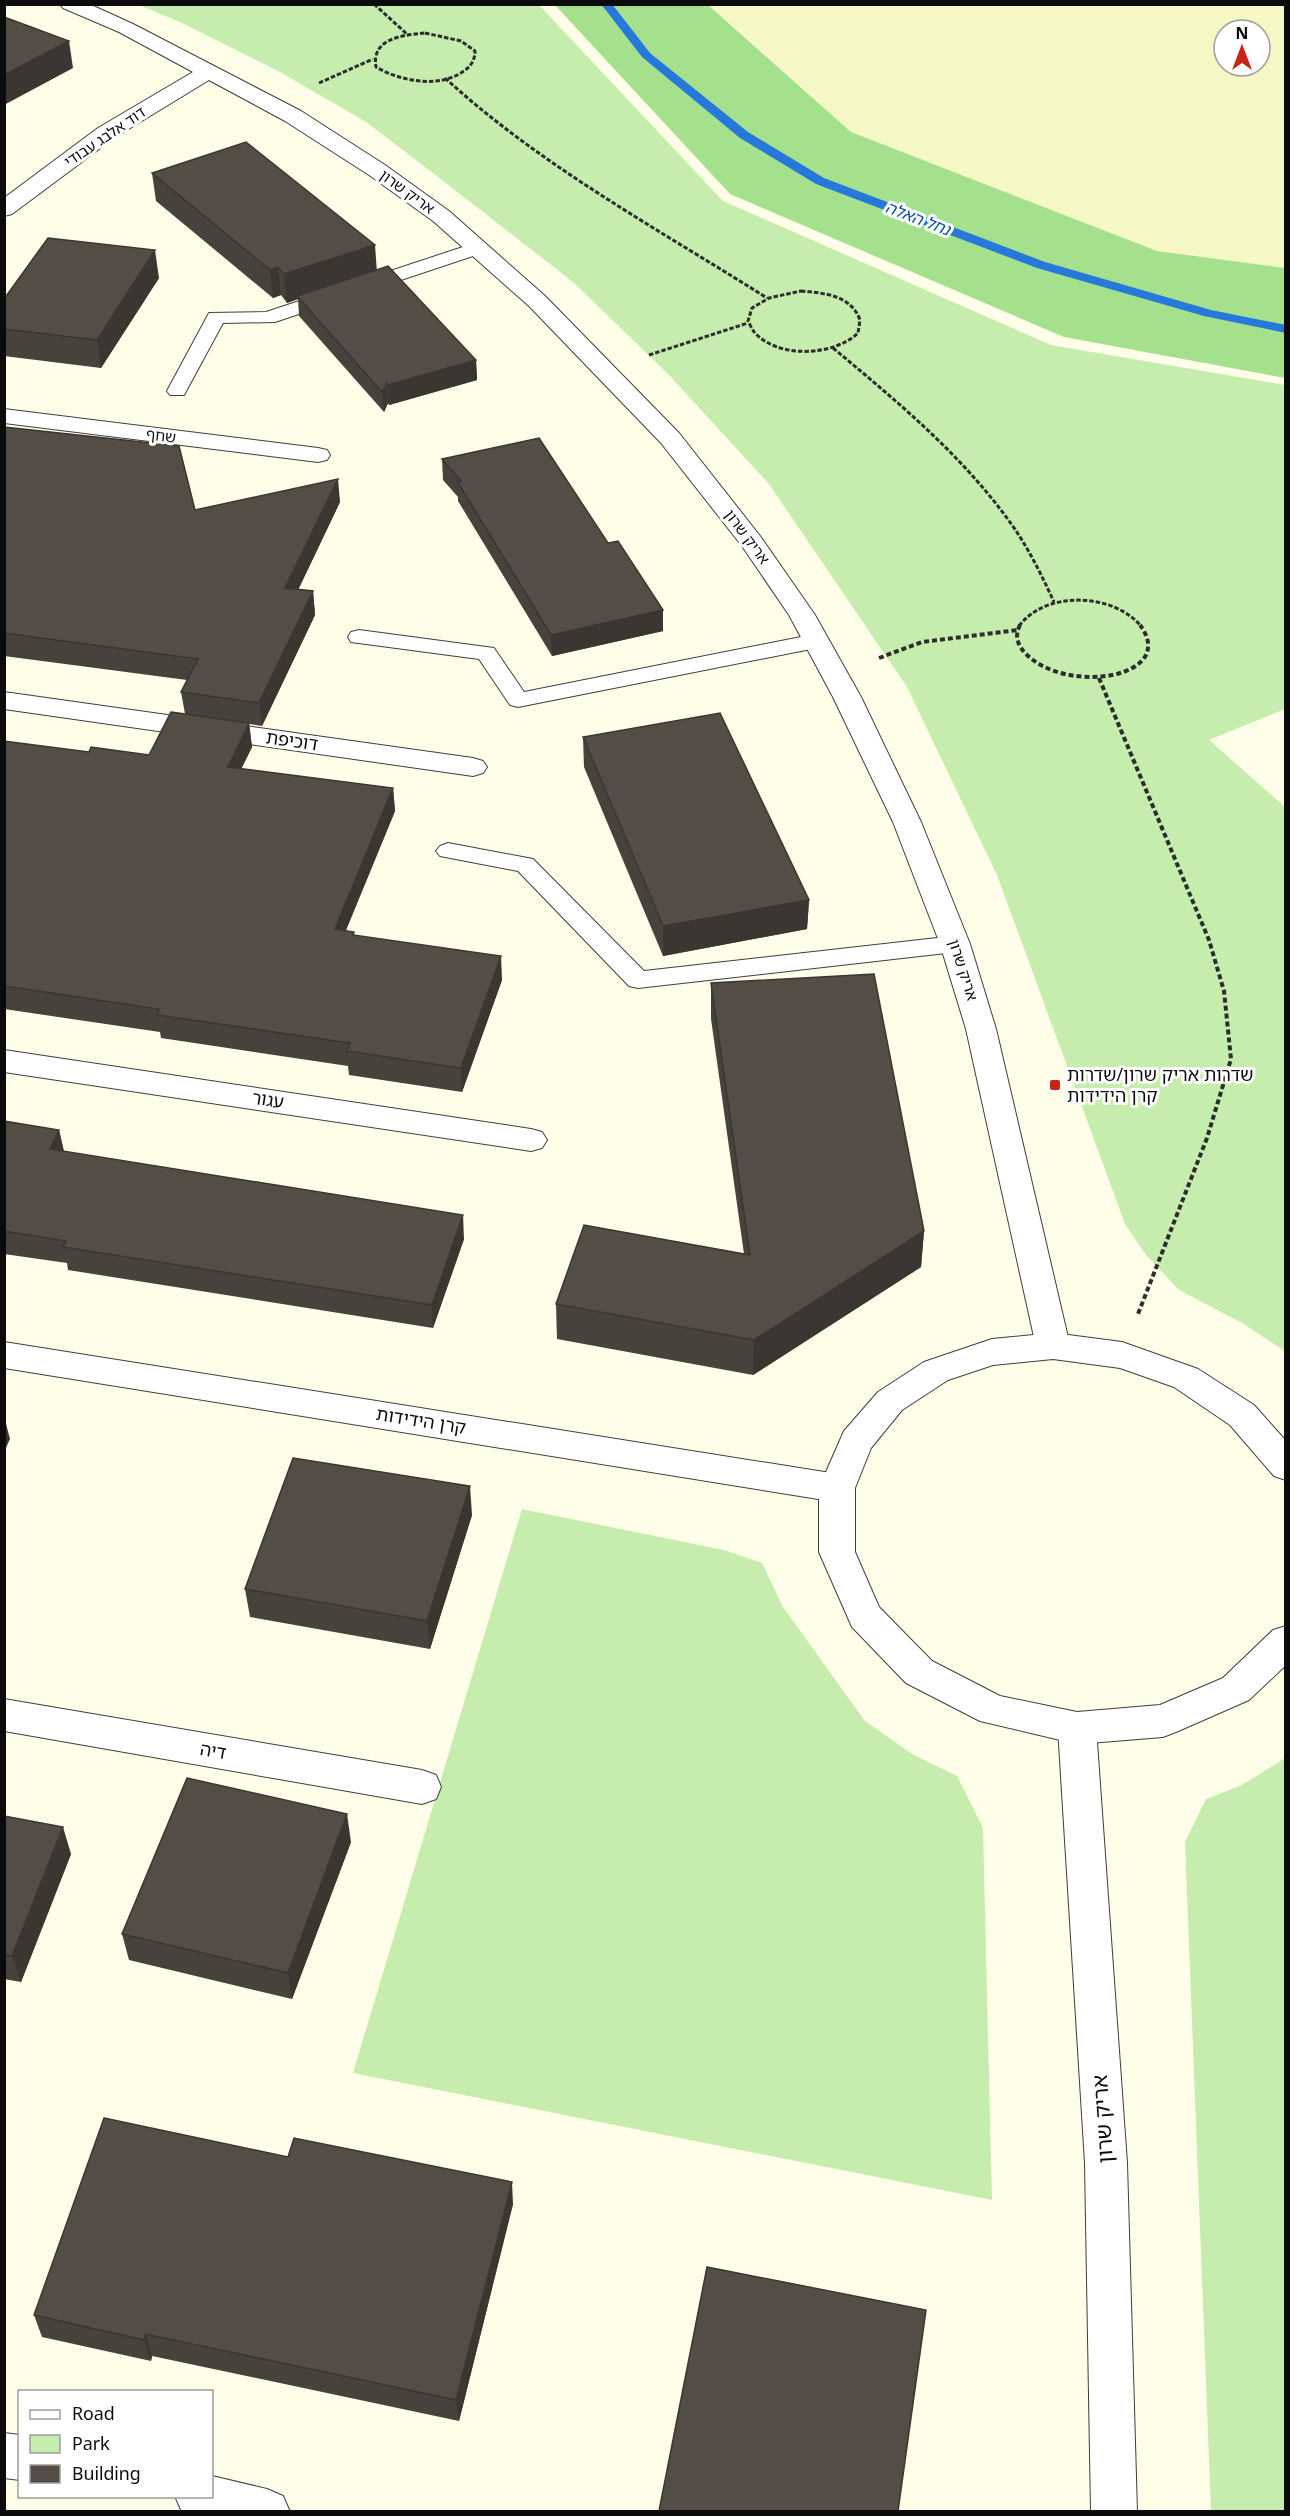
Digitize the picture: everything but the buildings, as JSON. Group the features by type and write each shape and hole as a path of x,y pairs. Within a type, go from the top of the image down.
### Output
{"street":[{"name":"אריק שרון","path":"70,4 126,28 293,116 377,170 441,216 537,301 670,438 751,541 802,615 835,675 907,822 955,944 981,1029 1053,1346"},
{"name":"דוד אלבג עבודי","path":"4,209 106,133 209,71"},
{"name":"שחף","path":"4,416 318,455"},
{"name":"דוכיפת","path":"4,700 472,767"},
{"name":"עגור","path":"4,1061 531,1140"},
{"path":"1286,1466 1242,1415 1186,1378 1122,1354 1053,1346 992,1352 936,1371 890,1401 856,1441 837,1488 837,1552 865,1616 919,1672 993,1710 1077,1728 1163,1721 1236,1689 1286,1641"},
{"name":"קרן הידידות","path":"4,1355 837,1488"},
{"name":"דיה","path":"4,1715 422,1787"},
{"name":"אריק שרון","path":"1077,1728 1106,2163 1114,2511"},
{"path":"207,2498 267,2511"}],"lane":[{"path":"177,391 216,317 268,318 477,248"},
{"path":"359,637 486,653 518,700 816,641"},
{"path":"448,851 525,864 638,980 955,944"}],"path":[{"path":"374,4 408,35"},
{"path":"442,34 467,44 473,51 474,59 469,67 445,78 429,81 397,78 376,67 373,59 375,51 382,45 408,35 442,34"},
{"path":"445,78 482,112 550,161 767,297"},
{"path":"801,291 829,294 851,304 859,314 862,323 858,333 848,342 833,348 815,351 778,348 753,333 748,323 749,314 755,305 767,297 801,291"},
{"path":"604,369 748,323"},
{"path":"833,348 946,444 1016,529 1041,571 1054,602"},
{"path":"1085,601 1116,608 1133,617 1144,629 1148,642 1145,655 1135,666 1118,674 1099,678 1056,673 1039,665 1025,655 1018,642 1018,630 1024,618 1037,609 1054,602 1085,601"},
{"path":"835,675 922,642 1018,630"},
{"path":"1099,678 1209,940 1224,991 1232,1059 1207,1138 1122,1354"}],"green space":[{"path":"139,5 539,5 723,201 1051,345 1285,385 1285,709 1209,740 1285,807 1285,1351 1242,1323 1179,1290 1146,1255 1125,1224 997,875 907,687 769,484 668,374 573,282 366,122 280,72 182,23"},
{"path":"555,5 708,5 851,132 1157,251 1285,268 1285,378 1064,337 730,194"},
{"path":"708,5 1285,5 1285,268 1157,251 851,132"},
{"path":"522,1509 724,1550 762,1563 783,1607 865,1721 912,1754 957,1776 983,1828 992,2200 353,2073"},
{"path":"1285,1758 1285,2511 1211,2511 1185,1842 1206,1799 1242,1785"}],"waterway":[{"name":"נחל האלה","path":"606,4 646,55 744,135 820,181 1041,265 1209,313 1286,329"}],"place":[{"name":"שדרות אריק שרון/שדרות קרן הידידות","path":"1055,1085"}]}
